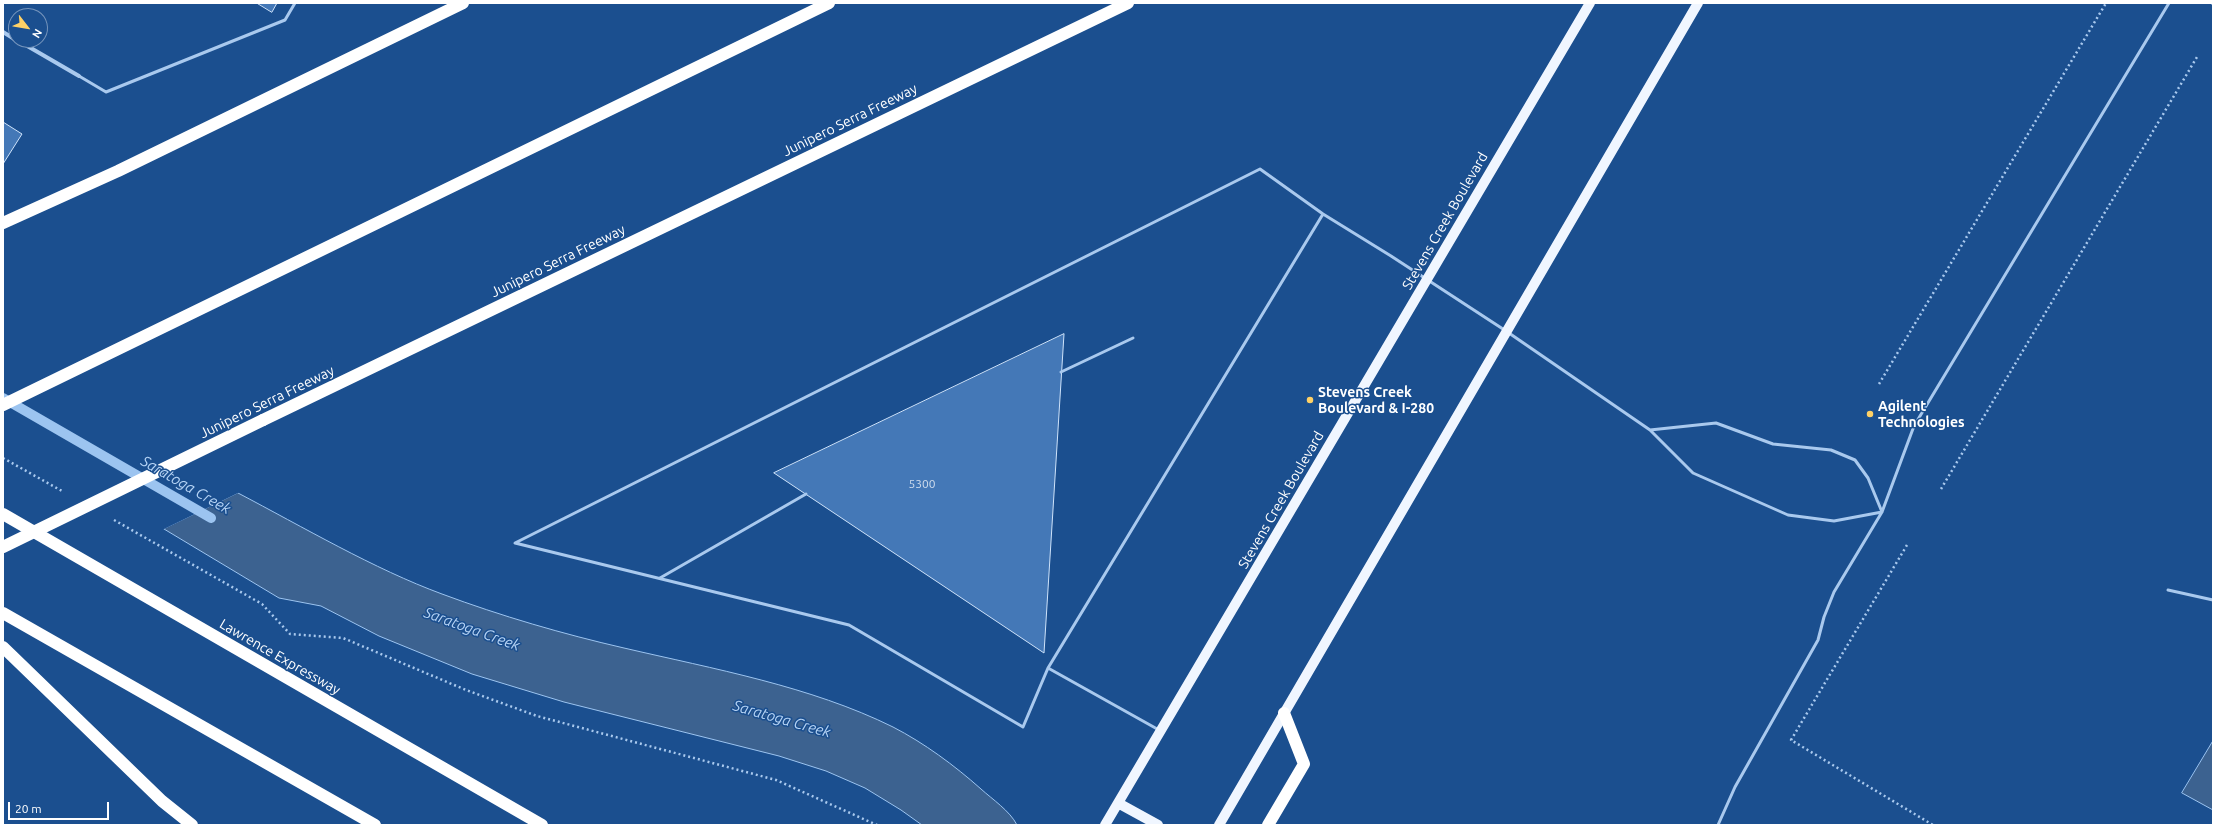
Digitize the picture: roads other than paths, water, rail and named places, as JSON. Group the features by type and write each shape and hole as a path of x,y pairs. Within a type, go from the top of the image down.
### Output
{"highway":[{"path":"3,223 118,171 463,3"},
{"path":"3,405 829,3"},
{"name":"Junipero Serra Freeway","path":"3,547 1128,3"},
{"name":"Lawrence Expressway","path":"3,514 542,825"},
{"path":"3,613 375,825"},
{"path":"3,647 162,801 192,825"},
{"path":"1268,825 1304,764 1284,713"}],"main road":[{"name":"Stevens Creek Boulevard","path":"1104,825 1590,3"},
{"path":"1218,825 1698,3"},
{"path":"1118,803 1158,825"}],"street":[{"path":"30,48 79,76"}],"lane":[{"path":"79,76 106,92 285,20 295,3"},
{"path":"1718,825 1735,786 1818,640 1824,617 1834,592 1882,512 1914,426 2169,3"},
{"path":"1323,214 1048,668 1023,727 849,625 514,543 1260,169 1323,214 1506,331 1650,430 1693,473 1788,515 1834,521 1882,512"},
{"path":"1061,372 1133,338"},
{"path":"1650,430 1716,423 1773,444 1831,450 1855,460 1868,478 1882,512"},
{"path":"660,579 806,494"},
{"path":"2168,590 2213,600"},
{"path":"1048,668 1160,732"}],"water":[{"path":"238,493 365,560 416,584 464,602 578,637 761,680 829,700 861,713 905,733 938,755 960,771 1000,806 1010,815 1017,825 922,825 865,788 826,771 779,756 564,702 472,674 379,636 321,606 279,598 164,529"},
{"path":"2213,741 2213,810 2182,793"}],"waterway":[{"name":"Saratoga Creek","path":"3,398 211,518"}],"place":[{"name":"Stevens Creek Boulevard & I-280","path":"1310,400"},
{"name":"Agilent Technologies","path":"1870,414"}]}
